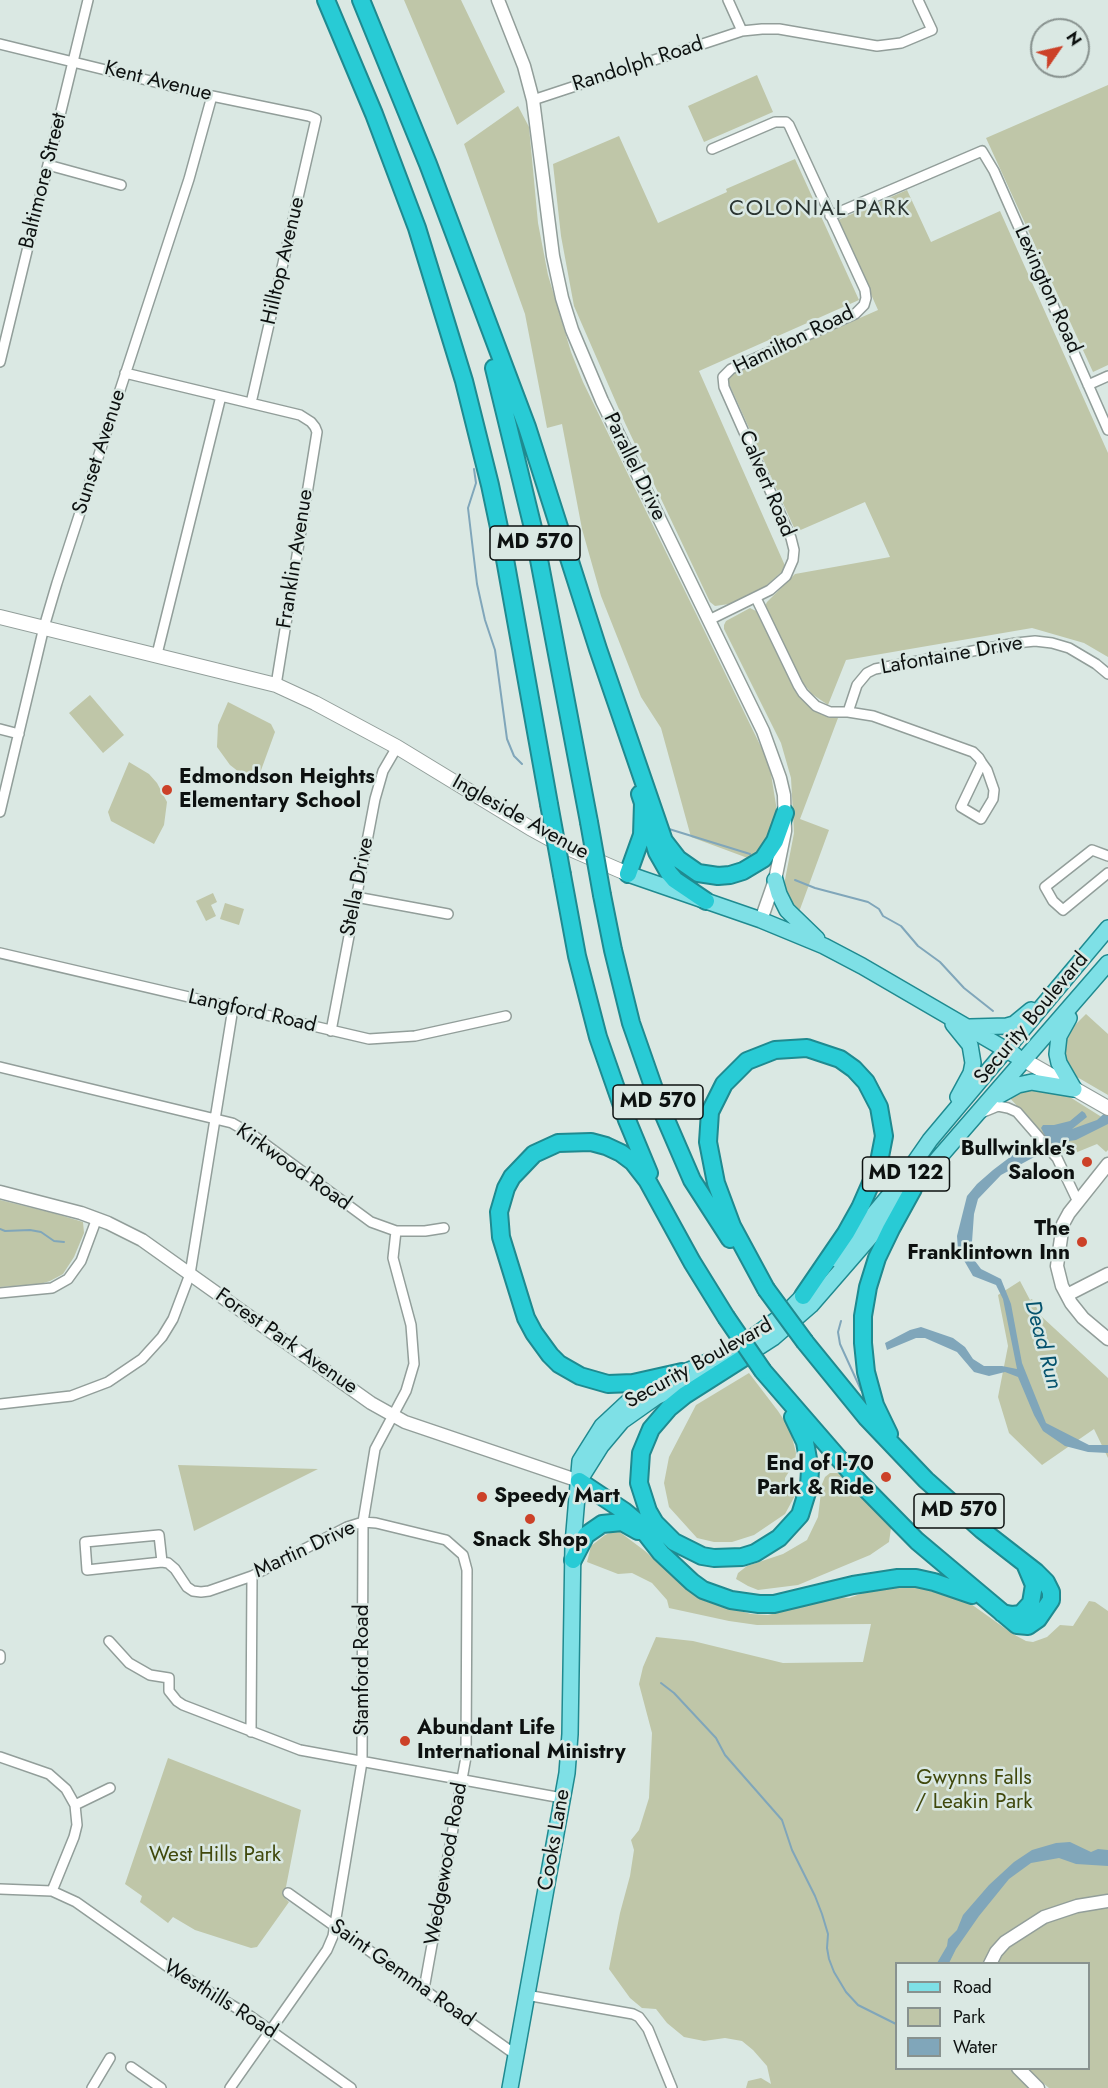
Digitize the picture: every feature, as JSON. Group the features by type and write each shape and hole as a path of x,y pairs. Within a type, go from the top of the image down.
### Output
{"highway":[{"name":"MD 570","path":"326,0 378,125 417,228 464,381 501,537 578,956 598,1037 627,1120 667,1216 726,1317 763,1371 860,1483 917,1541 1017,1625 1024,1626 1038,1619 1049,1606 1051,1592 1046,1582 952,1504 900,1453 844,1392 723,1229 692,1180 664,1116 631,1023 613,950 530,517 508,421 466,269 428,164 361,0"},
{"path":"466,269 527,427 598,649 664,841 678,859 698,873 730,875 743,871 763,859 775,841 785,813"},
{"path":"598,649 655,845 663,864 675,880 706,901"},
{"path":"628,874 642,835 643,803"},
{"path":"766,1288 732,1226 716,1183 708,1142 710,1112 724,1084 747,1061 775,1050 807,1048 840,1059 866,1082 879,1107 884,1136 878,1167 860,1208 846,1233 803,1296"},
{"path":"667,1216 633,1162 606,1146 580,1141 558,1143 534,1154 519,1168 512,1177 502,1199 499,1224 506,1255 526,1318 542,1345 559,1364 580,1376 608,1384 633,1383 682,1372"},
{"path":"900,1453 882,1421 871,1390 864,1358 863,1328 865,1303 877,1258 913,1188"},
{"path":"751,1353 669,1408 651,1429 641,1453 639,1483 648,1511 655,1523 674,1542 702,1556 728,1559 761,1550 790,1528 800,1515 806,1500 810,1470 806,1442 800,1427 763,1371"},
{"path":"579,1481 624,1510 692,1582 718,1596 746,1603 774,1604 853,1585 898,1578 916,1578 952,1587 997,1609"},
{"path":"573,1560 586,1535 602,1524 621,1522 633,1526 650,1539"}],"main road":[{"name":"Ingleside Avenue","path":"0,617 276,685 397,747 530,828 570,849 628,874 761,920 824,946 1024,1060"},
{"path":"775,880 787,910 824,946"},
{"name":"Security Boulevard","path":"579,1481 580,1461 591,1440 614,1413 645,1391 746,1342 787,1312 803,1296 903,1179 930,1140 1108,928"},
{"name":"Security Boulevard","path":"579,1481 611,1433 638,1408 656,1397 751,1353 795,1321 812,1305 977,1116 995,1104 1024,1060 1108,963"},
{"path":"968,1027 998,1028 1014,1023 1056,989"},
{"path":"1078,1092 1059,1063 1057,1046 1059,1036 1085,990"},
{"path":"930,1140 964,1089 973,1063 972,1053 965,1036 943,1013"},
{"path":"1024,1060 1108,1108"},
{"path":"995,1104 1021,1084 1041,1083 1078,1092"},
{"name":"Cooks Lane","path":"510,2088 562,1798 570,1734 574,1517 579,1481"}],"street":[{"name":"Baltimore Street","path":"0,362 2,344 88,0"},
{"name":"Parallel Drive","path":"498,0 524,66 533,100 553,256 572,330 602,401 774,758 784,795 783,842 775,880 761,920"},
{"path":"728,0 742,31"},
{"name":"Randolph Road","path":"533,100 742,31 762,28 779,29 878,46 901,43 932,30 918,0"},
{"name":"Kent Avenue","path":"0,44 316,119"},
{"name":"Sunset Avenue","path":"0,812 44,627 189,178 212,96"},
{"name":"Hilltop Avenue","path":"251,403 316,119"},
{"path":"712,149 775,122 786,122 792,129 831,216"},
{"name":"Lexington Road","path":"831,216 982,151 994,171 1108,430"},
{"path":"48,165 121,184"},
{"name":"Hamilton Road","path":"723,377 731,369 855,314 864,305 865,290 831,216"},
{"path":"125,373 251,403"},
{"path":"1088,385 1108,376"},
{"name":"Calvert Road","path":"709,620 770,590 786,576 791,568 794,550 769,486 724,387 723,377"},
{"path":"157,654 221,396"},
{"name":"Franklin Avenue","path":"251,403 306,418 317,432 276,685"},
{"path":"756,598 803,693 822,710 873,716 973,752 982,763 992,781 994,790 993,799 981,819 961,807 982,763"},
{"name":"Lafontaine Drive","path":"848,712 857,685 867,673 875,669 1016,643 1044,642 1069,648 1108,674"},
{"path":"0,729 19,734"},
{"name":"Stella Drive","path":"331,1031 379,780 397,747"},
{"path":"1108,856 1092,849 1045,887 1053,901 1063,910 1108,873"},
{"path":"356,897 448,914"},
{"name":"Langford Road","path":"0,953 369,1039 398,1038 435,1032 506,1016"},
{"path":"0,1404 71,1396 108,1382 142,1359 162,1337 179,1308 190,1274 233,1008"},
{"name":"Kirkwood Road","path":"0,1067 232,1123 248,1132 360,1215 383,1227 396,1232 444,1228"},
{"path":"995,1104 1017,1112 1050,1150 1078,1202"},
{"path":"1108,1164 1063,1224 1057,1266 1067,1295 1083,1318 1108,1339"},
{"name":"Forest Park Avenue","path":"0,1192 97,1218 142,1240 392,1416 420,1428 579,1481"},
{"path":"0,1293 52,1288 68,1279 81,1261 97,1218"},
{"name":"Stamford Road","path":"230,2088 327,1950 333,1936 363,1762 363,1522 375,1449 411,1378 414,1352 411,1325 393,1258 396,1232"},
{"path":"1067,1295 1108,1274"},
{"name":"Martin Drive","path":"162,1562 172,1565 187,1587 193,1591 209,1592 252,1576 347,1527 363,1522 438,1538"},
{"path":"159,1535 162,1562 87,1570 85,1542 159,1535"},
{"name":"Wedgewood Road","path":"424,1989 467,1742 466,1561 458,1549 446,1540 438,1538"},
{"path":"251,1732 252,1576"},
{"path":"109,1641 129,1663 150,1674 169,1678 169,1691 183,1705 306,1752 562,1798"},
{"path":"0,1757 49,1774 66,1789 75,1805 77,1825 52,1891 1,1889"},
{"path":"75,1805 110,1788"},
{"name":"Westhills Road","path":"52,1891 70,1899 154,1959 250,2016 351,2088"},
{"name":"Saint Gemma Road","path":"288,1893 516,2055"},
{"path":"991,1962 1005,1942 1044,1917 1077,1906 1108,1901"},
{"path":"526,1995 633,2014 644,2023 672,2088"},
{"path":"92,2088 110,2058"},
{"path":"131,2067 161,2088"},
{"path":"1020,2070 1038,2088"}],"green space":[{"path":"404,0 461,0 505,92 457,125"},
{"path":"757,75 773,112 704,142 688,106"},
{"path":"1108,85 1108,365 1093,372 986,138"},
{"path":"518,106 529,127 538,223 548,275 571,352 583,382 765,755 771,774 777,811 774,831 753,860 691,837 661,728 641,697 601,596 582,529 562,424 547,428 525,314 464,144"},
{"path":"619,136 658,223 727,192 726,189 795,159 859,300 699,371 786,568 766,586 729,604 715,606 710,602 625,423 574,306 561,236 553,164"},
{"path":"907,190 931,242 1000,211 1108,453 1108,657 1084,643 1032,628 846,660 828,705 812,694 803,683 765,606 795,574 890,557 865,502 796,532 726,377 878,310 838,220"},
{"path":"750,608 756,611 796,691 810,706 824,714 838,718 800,819 829,830 799,912 792,906 784,885 794,833 791,778 781,743 724,629 726,621"},
{"path":"90,695 124,735 103,753 69,713"},
{"path":"228,702 271,724 275,732 260,773 250,775 239,772 230,765 217,747 218,725"},
{"path":"129,762 149,774 157,783 167,802 164,825 154,844 111,821 108,812"},
{"path":"213,893 217,902 211,905 216,916 206,921 196,901"},
{"path":"225,903 244,909 239,925 220,919"},
{"path":"1086,1014 1108,1034 1108,1095 1077,1077 1065,1060 1062,1047 1065,1035"},
{"path":"1029,1088 1065,1094 1108,1121 1108,1150 1106,1152 1097,1144 1075,1153 1060,1153 1008,1096"},
{"path":"0,1200 83,1222 84,1233 74,1257 63,1274 40,1284 0,1287"},
{"path":"1020,1281 1041,1316 1108,1378 1108,1458 1094,1429 1042,1465 1009,1433 998,1397 1008,1346 998,1295"},
{"path":"749,1373 790,1429 796,1453 795,1462 785,1478 785,1487 796,1487 798,1490 785,1514 754,1535 732,1542 714,1542 697,1538 669,1507 664,1483 669,1457 696,1405"},
{"path":"178,1465 318,1469 194,1531"},
{"path":"830,1473 840,1473 891,1528 889,1542 870,1555 798,1585 758,1590 736,1579 738,1573 747,1566 783,1554 807,1540 818,1517 822,1484"},
{"name":"Gwynns Falls / Leakin Park","path":"617,1530 645,1551 686,1589 705,1601 751,1614 768,1615 840,1597 849,1598 883,1586 922,1586 971,1604 1013,1634 1033,1642 1047,1637 1060,1625 1073,1626 1089,1601 1095,1602 1108,1611 1108,1896 1069,1903 987,1962 895,1962 895,2070 1015,2070 1033,2088 746,2088 748,2081 761,2078 771,2084 767,2066 742,2041 725,2038 704,2041 684,2037 667,2023 656,2009 642,2008 630,1998 609,1969 630,1876 634,1850 631,1840 639,1830 649,1798 652,1733 639,1684 643,1667 656,1637 693,1641 783,1663 863,1662 871,1624 757,1625 669,1608 667,1600 652,1583 632,1573 618,1574 587,1562 591,1546 605,1535"},
{"name":"West Hills Park","path":"168,1758 301,1810 284,1897 289,1902 257,1947 251,1948 195,1930 173,1917 168,1923 140,1902 142,1896 125,1884"},
{"path":"1108,1905 1108,2088 1049,2088 1028,2070 1090,2070 1090,1962 997,1962 1005,1949 1046,1921 1077,1909"}],"water":[{"name":"Dead Run","path":"1108,1110 1108,1124 1076,1140 1062,1142 1001,1175 978,1199 974,1214 972,1242 975,1261 981,1269 1001,1279 1011,1304 1022,1363 1046,1423 1089,1445 1108,1445 1108,1453 1088,1452 1065,1446 1043,1431 1018,1377 1005,1372 989,1376 974,1372 957,1352 925,1338 916,1338 887,1350 885,1343 921,1327 953,1338 965,1347 973,1359 984,1366 1017,1369 1003,1299 996,1285 973,1276 958,1250 957,1236 967,1196 993,1170 1022,1148 1040,1141 1045,1136 1041,1128 1043,1125 1070,1121 1082,1111 1085,1113 1087,1117 1072,1129 1097,1120"},
{"path":"1070,1842 1091,1852 1098,1849 1108,1850 1108,1866 1076,1864 1059,1858 1031,1863 1009,1879 979,1916 950,1962 938,1962 947,1946 948,1939 957,1930 963,1915 989,1885 1014,1862 1032,1850 1056,1843"}],"waterway":[{"path":"474,469 476,483 468,508 477,584 495,650 507,739 514,756 522,764"},
{"path":"669,829 750,854"},
{"path":"795,880 815,888 868,902 879,909 883,916 901,926 918,946 940,962 964,988 993,1011"},
{"path":"0,1229 41,1232 54,1241 64,1242"},
{"path":"841,1321 838,1332 840,1344 861,1390"},
{"path":"661,1683 674,1693 716,1738 725,1755 782,1820 792,1850 822,1914 828,1934 829,1959 846,1992 858,2005 895,2024"}],"place":[{"name":"Edmondson Heights Elementary School","path":"167,790"},
{"name":"Bullwinkle's Saloon","path":"1087,1162"},
{"name":"The Franklintown Inn","path":"1082,1242"},
{"name":"End of I-70 Park & Ride","path":"886,1477"},
{"name":"Speedy Mart","path":"482,1497"},
{"name":"Snack Shop","path":"530,1519"},
{"name":"Abundant Life International Ministry","path":"405,1741"}],"district":[{"name":"COLONIAL PARK","path":"820,210"}]}
